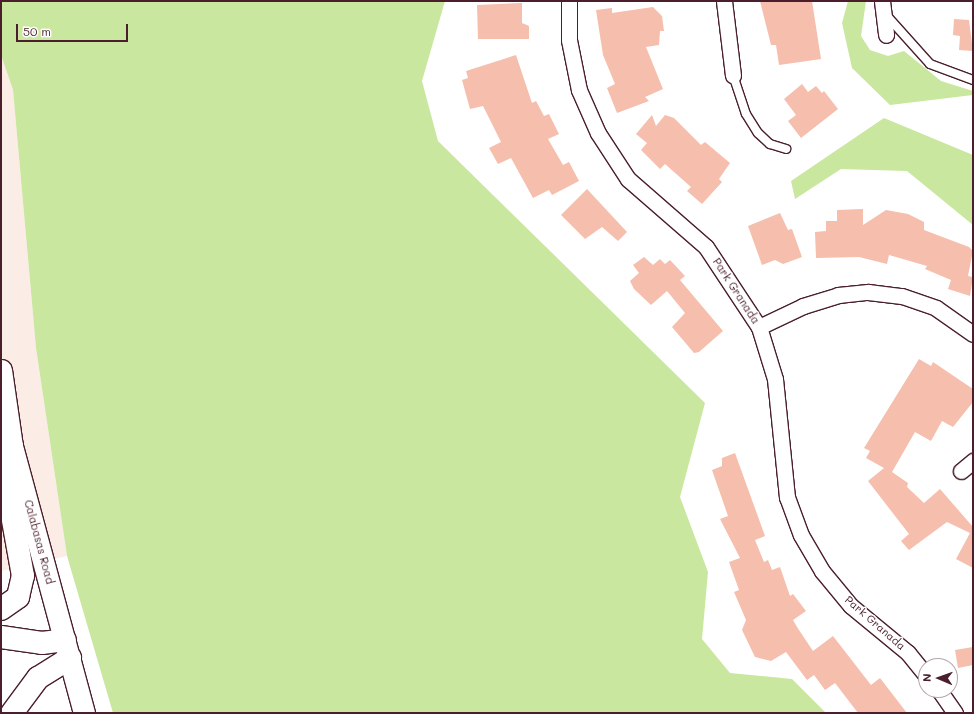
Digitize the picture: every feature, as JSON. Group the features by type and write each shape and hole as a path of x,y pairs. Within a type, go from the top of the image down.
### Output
{"highway":[{"path":"1,609 18,597 23,576 5,476 5,458 12,446"},
{"path":"1,637 42,643 68,649"},
{"path":"12,713 38,678 68,649"}],"main road":[{"name":"Calabasas Road","path":"1,370 12,446 68,649 84,713"}],"street":[{"name":"Park Granada","path":"569,1 569,40 579,90 598,133 628,179 706,247 759,327 775,379 787,497 801,535 822,570 851,606 908,652 918,665"},
{"path":"724,1 733,75"},
{"path":"883,7 886,35"},
{"path":"759,327 804,306 868,292 902,296 936,308 973,334"},
{"path":"961,472 973,461"},
{"path":"944,698 955,713"}],"lane":[{"path":"883,7 930,64 973,80"},
{"path":"733,75 746,114 758,133 770,144 786,149"}],"shaded area":[{"path":"1,55 13,90 36,348 67,556 1,571"}],"green space":[{"path":"1,1 445,1 422,81 438,141 705,403 680,497 708,572 702,639 730,673 792,679 826,713 113,713 67,556 36,348 13,90 1,55"},
{"path":"848,1 866,1 861,36 870,50 888,56 904,51 941,81 973,91 973,95 890,105 852,68 842,23"},
{"path":"884,118 973,155 973,225 907,171 841,169 795,199 791,181"}],"building":[{"path":"760,1 812,1 821,59 779,65 776,45 771,45"},
{"path":"522,3 522,23 529,26 529,39 478,39 477,5"},
{"path":"653,7 662,16 664,31 660,31 659,45 646,47 663,89 645,97 649,101 617,113 607,88 615,84 603,55 596,10 612,8 612,13"},
{"path":"954,19 969,20 973,51 959,50 960,36 953,35"},
{"path":"516,55 532,103 536,101 544,116 549,114 559,134 548,139 563,165 569,162 579,181 552,195 549,190 533,198 511,158 498,164 489,148 501,142 483,106 470,109 462,80 468,78 466,71"},
{"path":"802,84 808,92 816,86 822,93 824,91 838,109 801,138 788,121 796,115 784,99"},
{"path":"652,115 656,126 665,115 674,118 701,145 705,142 730,163 719,179 722,182 702,204 687,191 691,187 665,164 660,169 641,150 647,143 636,134"},
{"path":"587,189 627,232 618,241 602,227 585,239 561,215"},
{"path":"863,209 863,225 886,210 908,214 924,222 924,230 969,247 973,251 968,276 973,277 970,296 948,289 951,280 925,269 927,266 889,255 887,264 859,257 816,258 815,232 826,231 826,221 837,221 837,210"},
{"path":"780,213 788,230 792,229 802,257 783,264 775,260 762,265 748,226"},
{"path":"644,257 653,265 660,259 665,264 670,260 685,276 680,280 723,331 699,352 694,353 672,327 685,313 667,291 651,305 634,289 630,281 639,273 633,265"},
{"path":"919,359 931,366 933,362 973,389 973,402 953,427 942,421 931,441 915,432 892,472 908,483 907,487 924,503 940,489 973,527 973,568 956,559 970,533 947,522 909,550 901,541 909,534 868,481 884,468 866,458 870,451 864,448"},
{"path":"735,453 765,536 755,540 764,562 768,560 772,570 780,567 790,596 793,594 806,611 793,620 797,627 813,651 833,636 871,685 880,678 907,713 858,713 835,683 825,690 814,675 807,680 786,652 771,661 755,657 742,630 746,620 734,592 739,590 729,562 740,558 720,519 728,516 712,470 722,466 722,458"},
{"path":"973,647 973,665 958,668 958,658 956,658 955,650"}]}
